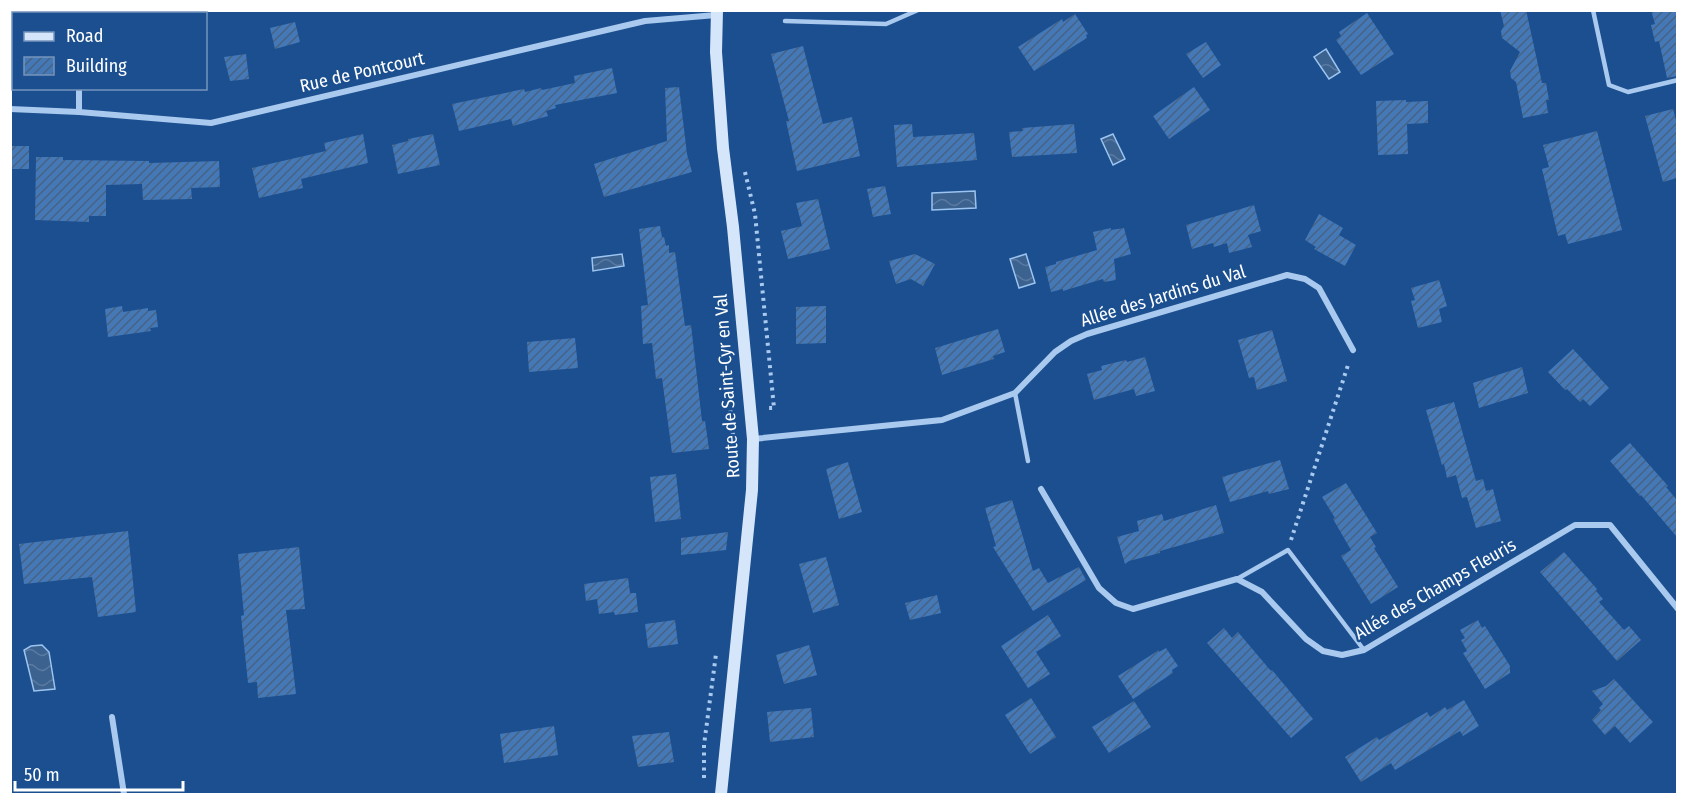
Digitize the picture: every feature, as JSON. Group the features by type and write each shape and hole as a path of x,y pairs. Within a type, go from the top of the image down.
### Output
{"street":[{"name":"Rue de Pontcourt","path":"10,109 79,112 211,123 645,21 717,13"},
{"name":"Route de Saint-Cyr en Val","path":"717,13 716,52 723,148 733,227 753,438 752,490 721,795"},
{"path":"79,90 79,112"},
{"name":"Allée des Jardins du Val","path":"753,438 942,420 1015,393 1055,352 1071,340 1287,275 1305,279 1319,288 1353,350"},
{"path":"1041,489 1099,588 1116,603 1133,609 1236,579"},
{"name":"Allée des Champs Fleuris","path":"1236,579 1262,591 1306,639 1323,651 1342,655 1364,650 1575,525 1610,525 1677,609"},
{"path":"112,717 124,795"}],"lane":[{"path":"785,21 886,24 918,10"},
{"path":"1593,10 1609,86 1628,92 1677,80"},
{"path":"1015,393 1028,461"},
{"path":"1236,579 1288,550 1364,650"}],"path":[{"path":"1288,550 1353,350"}],"water":[{"path":"1326,49 1340,72 1329,79 1314,57"},
{"path":"1113,134 1125,159 1113,165 1101,139"},
{"path":"975,191 976,208 932,210 932,193"},
{"path":"622,254 624,266 593,271 592,258"},
{"path":"1026,254 1035,283 1019,288 1010,259"},
{"path":"42,645 49,652 55,689 34,691 24,650 31,646"}],"building":[{"path":"1500,10 1526,10 1542,83 1546,83 1549,100 1546,100 1548,113 1523,118 1516,82 1511,78 1510,71 1520,52 1502,38 1501,31 1504,26"},
{"path":"1651,10 1677,10 1677,76 1667,78 1659,41 1655,42 1651,25 1655,24"},
{"path":"1367,13 1394,54 1361,75 1336,40 1341,36 1339,32"},
{"path":"1075,14 1088,34 1087,38 1034,71 1018,47 1062,19 1063,22"},
{"path":"295,22 300,42 275,49 270,28"},
{"path":"1206,42 1221,65 1203,78 1186,54"},
{"path":"803,46 823,124 852,117 860,156 797,171 786,121 789,121 771,54"},
{"path":"246,54 249,79 230,81 224,57"},
{"path":"612,68 617,93 555,105 556,108 546,111 548,116 513,126 511,119 459,131 452,104 524,89 525,92 541,88 542,90 575,83 574,76"},
{"path":"679,87 687,154 692,172 604,197 594,164 667,141 665,88"},
{"path":"1194,87 1210,110 1169,139 1153,116"},
{"path":"1406,100 1406,102 1428,101 1428,123 1407,124 1408,154 1378,155 1376,101"},
{"path":"1673,109 1677,124 1677,178 1663,182 1645,116"},
{"path":"912,124 913,137 974,133 977,160 897,167 894,125"},
{"path":"1074,124 1077,153 1012,157 1009,132 1023,131 1022,128"},
{"path":"1597,131 1622,230 1568,244 1565,234 1558,236 1542,169 1549,167 1543,145"},
{"path":"363,134 368,163 301,179 303,188 259,198 252,168 326,151 324,143"},
{"path":"433,134 440,165 398,174 392,145"},
{"path":"10,146 29,146 29,169 10,169"},
{"path":"36,157 63,157 63,160 149,161 149,163 219,161 220,187 191,188 192,199 143,200 142,184 106,185 106,216 89,216 89,222 35,220"},
{"path":"885,186 891,214 873,217 867,189"},
{"path":"818,199 830,249 788,259 781,231 802,226 796,203"},
{"path":"1254,205 1261,231 1248,235 1252,247 1229,253 1227,243 1214,247 1213,243 1192,249 1186,225"},
{"path":"1319,214 1343,228 1339,235 1356,245 1345,266 1314,249 1316,247 1305,240"},
{"path":"660,226 666,246 669,245 669,253 675,252 685,326 691,325 702,421 705,421 709,449 672,453 662,378 656,379 652,343 643,344 641,306 648,305 639,229"},
{"path":"1111,228 1111,230 1124,228 1131,254 1114,259 1116,280 1104,282 1103,279 1063,291 1063,289 1051,292 1045,267 1097,250 1093,232"},
{"path":"915,254 935,264 923,286 911,279 896,284 889,261"},
{"path":"1439,280 1447,306 1439,309 1442,322 1418,328 1411,301 1415,300 1411,288"},
{"path":"122,306 123,312 148,308 148,311 156,310 158,327 150,328 151,331 108,337 105,309"},
{"path":"826,306 826,343 796,344 796,307"},
{"path":"998,329 1005,352 993,356 994,359 942,375 935,348"},
{"path":"1272,330 1287,381 1257,390 1254,377 1249,378 1238,340"},
{"path":"575,338 578,368 529,372 527,342"},
{"path":"1573,349 1609,388 1590,406 1583,399 1580,402 1567,389 1565,390 1548,372"},
{"path":"1145,357 1155,391 1136,396 1134,389 1094,400 1087,374 1102,370 1101,366"},
{"path":"1522,367 1528,393 1479,408 1473,383"},
{"path":"1454,402 1476,481 1483,479 1486,491 1493,489 1501,521 1476,528 1467,497 1462,498 1456,475 1447,478 1426,410"},
{"path":"1630,443 1668,486 1666,487 1677,500 1677,537 1610,461"},
{"path":"1280,460 1289,489 1269,494 1268,491 1230,502 1222,477"},
{"path":"848,462 862,512 839,519 826,469"},
{"path":"676,474 681,519 655,522 650,477"},
{"path":"1346,483 1377,533 1370,537 1376,547 1374,548 1398,587 1371,604 1341,556 1351,550 1322,497"},
{"path":"1012,500 1033,571 1039,568 1048,583 1079,567 1086,580 1033,611 993,547 996,546 985,508"},
{"path":"1216,505 1224,533 1160,551 1160,553 1125,564 1117,537 1139,531 1137,521 1162,514 1164,521"},
{"path":"128,531 136,612 98,617 92,577 24,584 19,544"},
{"path":"728,532 726,550 681,555 681,538"},
{"path":"299,547 305,609 286,610 296,694 258,698 257,682 248,683 241,616 244,615 238,554"},
{"path":"1564,552 1597,589 1596,591 1603,599 1599,602 1624,630 1629,626 1641,640 1617,661 1540,572"},
{"path":"826,557 839,605 813,613 799,564"},
{"path":"628,578 630,593 636,593 638,612 615,615 614,612 599,614 597,599 586,601 584,584"},
{"path":"937,595 941,613 910,620 905,603"},
{"path":"1048,615 1061,636 1036,652 1050,674 1028,688 1001,646"},
{"path":"675,620 678,644 648,648 645,624"},
{"path":"1478,620 1482,628 1485,626 1510,666 1510,673 1485,689 1463,653 1467,651 1461,640 1465,638 1460,630"},
{"path":"1224,628 1232,638 1238,632 1313,719 1291,738 1207,643"},
{"path":"809,645 817,675 784,684 776,655"},
{"path":"1166,648 1178,666 1172,670 1173,673 1133,699 1118,676"},
{"path":"1614,679 1653,722 1630,743 1615,726 1605,735 1592,720 1603,704 1592,691 1606,686"},
{"path":"1031,698 1056,737 1030,754 1005,715"},
{"path":"1464,700 1479,726 1463,736 1460,731 1395,770 1391,763 1361,782 1345,757 1377,737 1379,740 1427,712 1430,717 1445,707 1447,710"},
{"path":"1134,701 1151,727 1109,753 1092,727"},
{"path":"811,708 814,737 770,742 767,712"},
{"path":"554,726 558,755 504,763 500,734"},
{"path":"669,732 674,762 638,767 632,736"}]}
